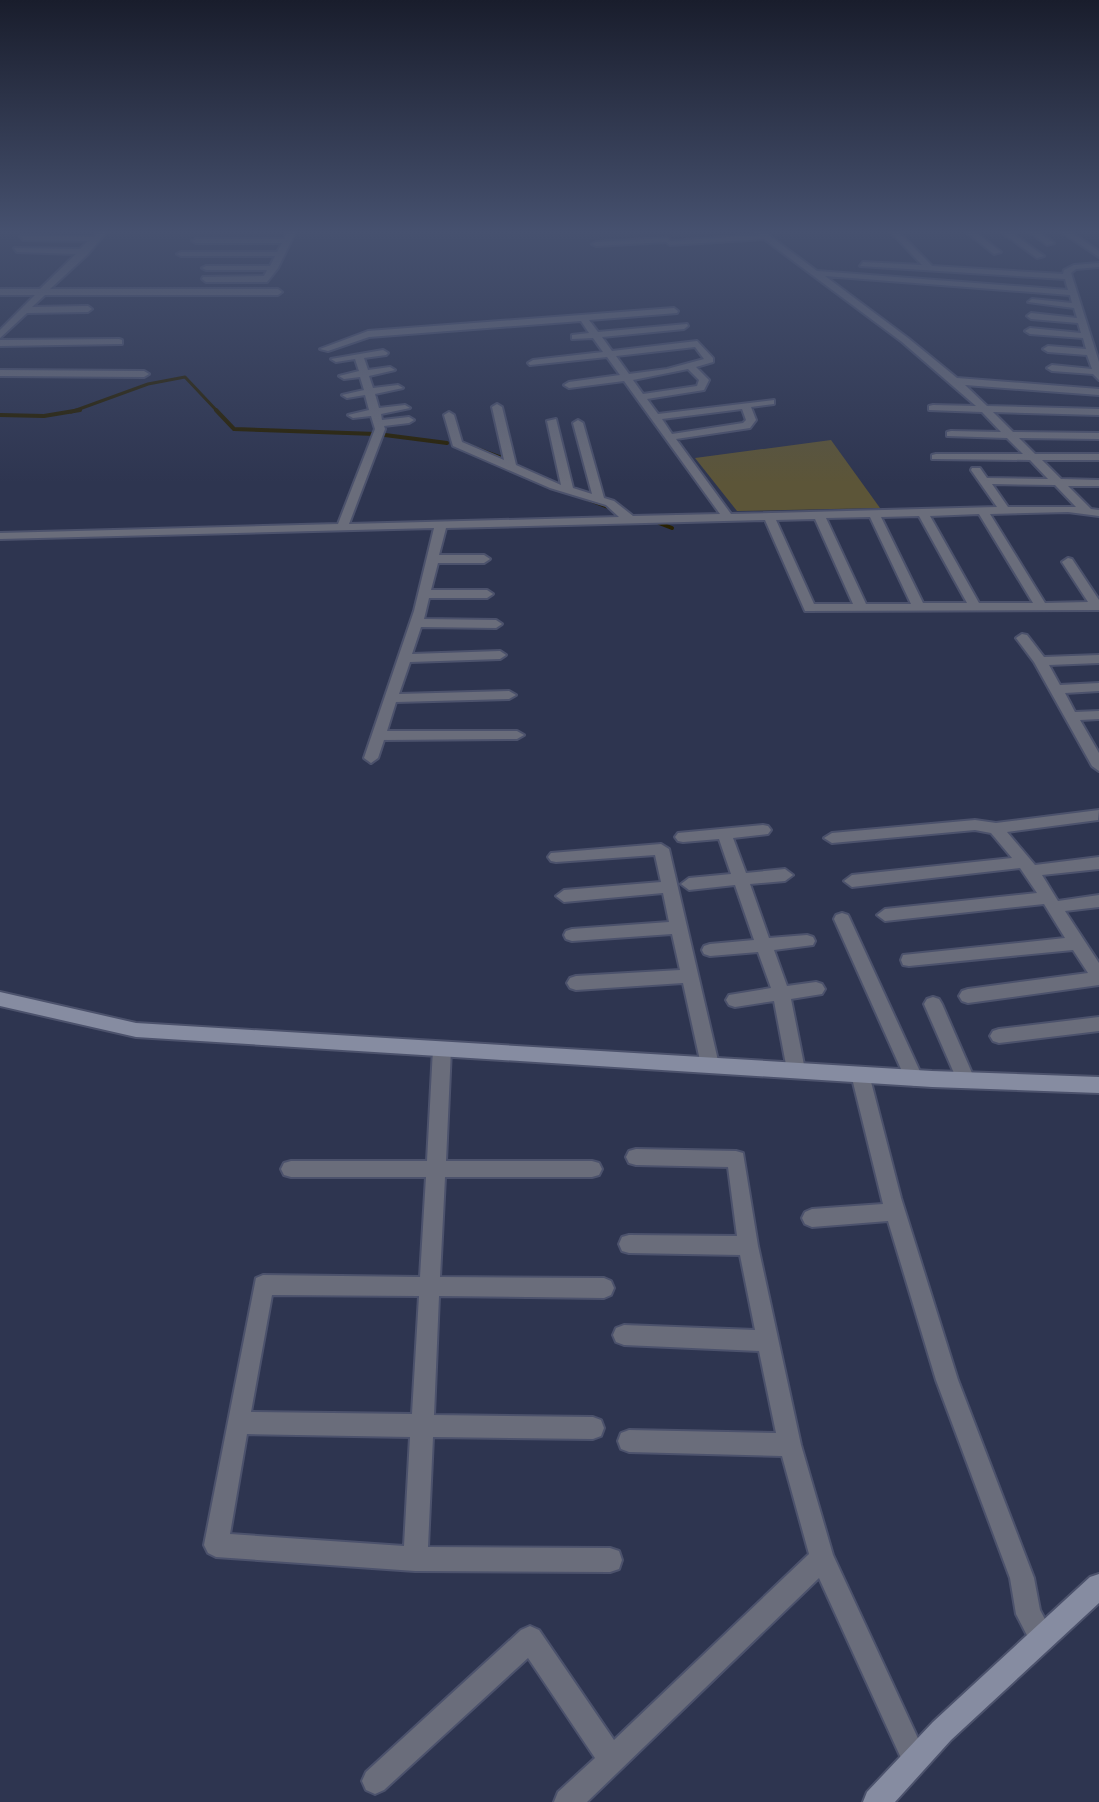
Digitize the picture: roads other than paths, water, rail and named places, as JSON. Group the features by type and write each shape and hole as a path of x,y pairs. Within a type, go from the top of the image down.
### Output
{"street":[{"path":"0,335 20,315"},
{"path":"325,349 368,334 628,315"},
{"path":"870,315 905,340 986,409 1094,513 1099,522"},
{"path":"1052,368 1098,374 1079,315"},
{"path":"1031,316 1081,321"},
{"path":"584,319 629,377 728,518"},
{"path":"575,337 684,326"},
{"path":"1030,331 1086,336"},
{"path":"0,343 119,342"},
{"path":"533,363 697,344 710,360 668,372 569,385"},
{"path":"652,349 668,372"},
{"path":"1048,349 1091,352"},
{"path":"336,359 383,353"},
{"path":"342,528 368,455 379,436 378,417 359,356"},
{"path":"643,397 701,388 704,380 691,367"},
{"path":"344,376 390,370"},
{"path":"0,373 144,374"},
{"path":"952,381 1099,392"},
{"path":"347,395 398,388"},
{"path":"657,417 770,402"},
{"path":"671,437 746,426 751,420 746,406"},
{"path":"497,407 511,469"},
{"path":"378,417 405,408"},
{"path":"933,408 1099,412"},
{"path":"353,415 409,420"},
{"path":"449,415 457,444 511,469 616,507 630,520"},
{"path":"552,421 568,489"},
{"path":"578,423 597,500"},
{"path":"951,434 1099,436"},
{"path":"936,457 1099,457"},
{"path":"976,470 1004,510"},
{"path":"985,481 1099,483"},
{"path":"0,536 1004,510 1094,513"},
{"path":"982,511 1041,606"},
{"path":"923,513 975,607"},
{"path":"874,514 918,606"},
{"path":"819,516 861,607"},
{"path":"769,517 809,608 1098,606"},
{"path":"371,758 416,623 441,525"},
{"path":"432,559 484,559"},
{"path":"1068,562 1098,606"},
{"path":"424,594 487,594"},
{"path":"416,623 496,624"},
{"path":"1022,638 1040,661 1070,716 1094,747 1099,766"},
{"path":"405,658 500,655"},
{"path":"1040,661 1099,659"},
{"path":"1055,689 1099,687"},
{"path":"391,698 509,695"},
{"path":"1070,716 1099,715"},
{"path":"378,736 517,735"},
{"path":"832,838 975,825 996,828 1098,815"},
{"path":"968,996 1099,978 1086,948 996,828"},
{"path":"683,837 763,830"},
{"path":"724,833 781,994 796,1070"},
{"path":"556,857 661,849 710,1065"},
{"path":"852,881 1099,863"},
{"path":"689,884 785,875"},
{"path":"564,896 670,887"},
{"path":"885,915 1099,901"},
{"path":"842,919 914,1078"},
{"path":"572,935 680,927"},
{"path":"710,950 807,941"},
{"path":"909,960 1086,948"},
{"path":"576,983 690,976"},
{"path":"735,1000 816,989"},
{"path":"0,999 136,1030 914,1078 1099,1085"},
{"path":"933,1004 966,1080"},
{"path":"999,1036 1099,1024"},
{"path":"415,1559 442,1049"},
{"path":"860,1074 895,1212 947,1380 1022,1578 1028,1614 1042,1638"},
{"path":"636,1157 736,1159 748,1246 790,1445 822,1558 915,1760"},
{"path":"291,1169 592,1169"},
{"path":"812,1218 895,1212"},
{"path":"629,1244 748,1246"},
{"path":"604,1288 263,1285 216,1545 415,1559 610,1560"},
{"path":"624,1335 769,1341"},
{"path":"239,1423 593,1428"},
{"path":"629,1441 790,1445"},
{"path":"568,1802 822,1558"},
{"path":"877,1802 915,1760 1099,1586"},
{"path":"375,1781 530,1639 612,1760"}],"waterway":[{"path":"74,411 148,384 185,377 218,412"},
{"path":"74,411 80,410"},
{"path":"216,410 234,429 376,434"},
{"path":"0,415 44,416 74,411"},
{"path":"385,435 447,443"},
{"path":"470,446 502,458"},
{"path":"587,499 608,507"},
{"path":"659,523 672,528"}]}
